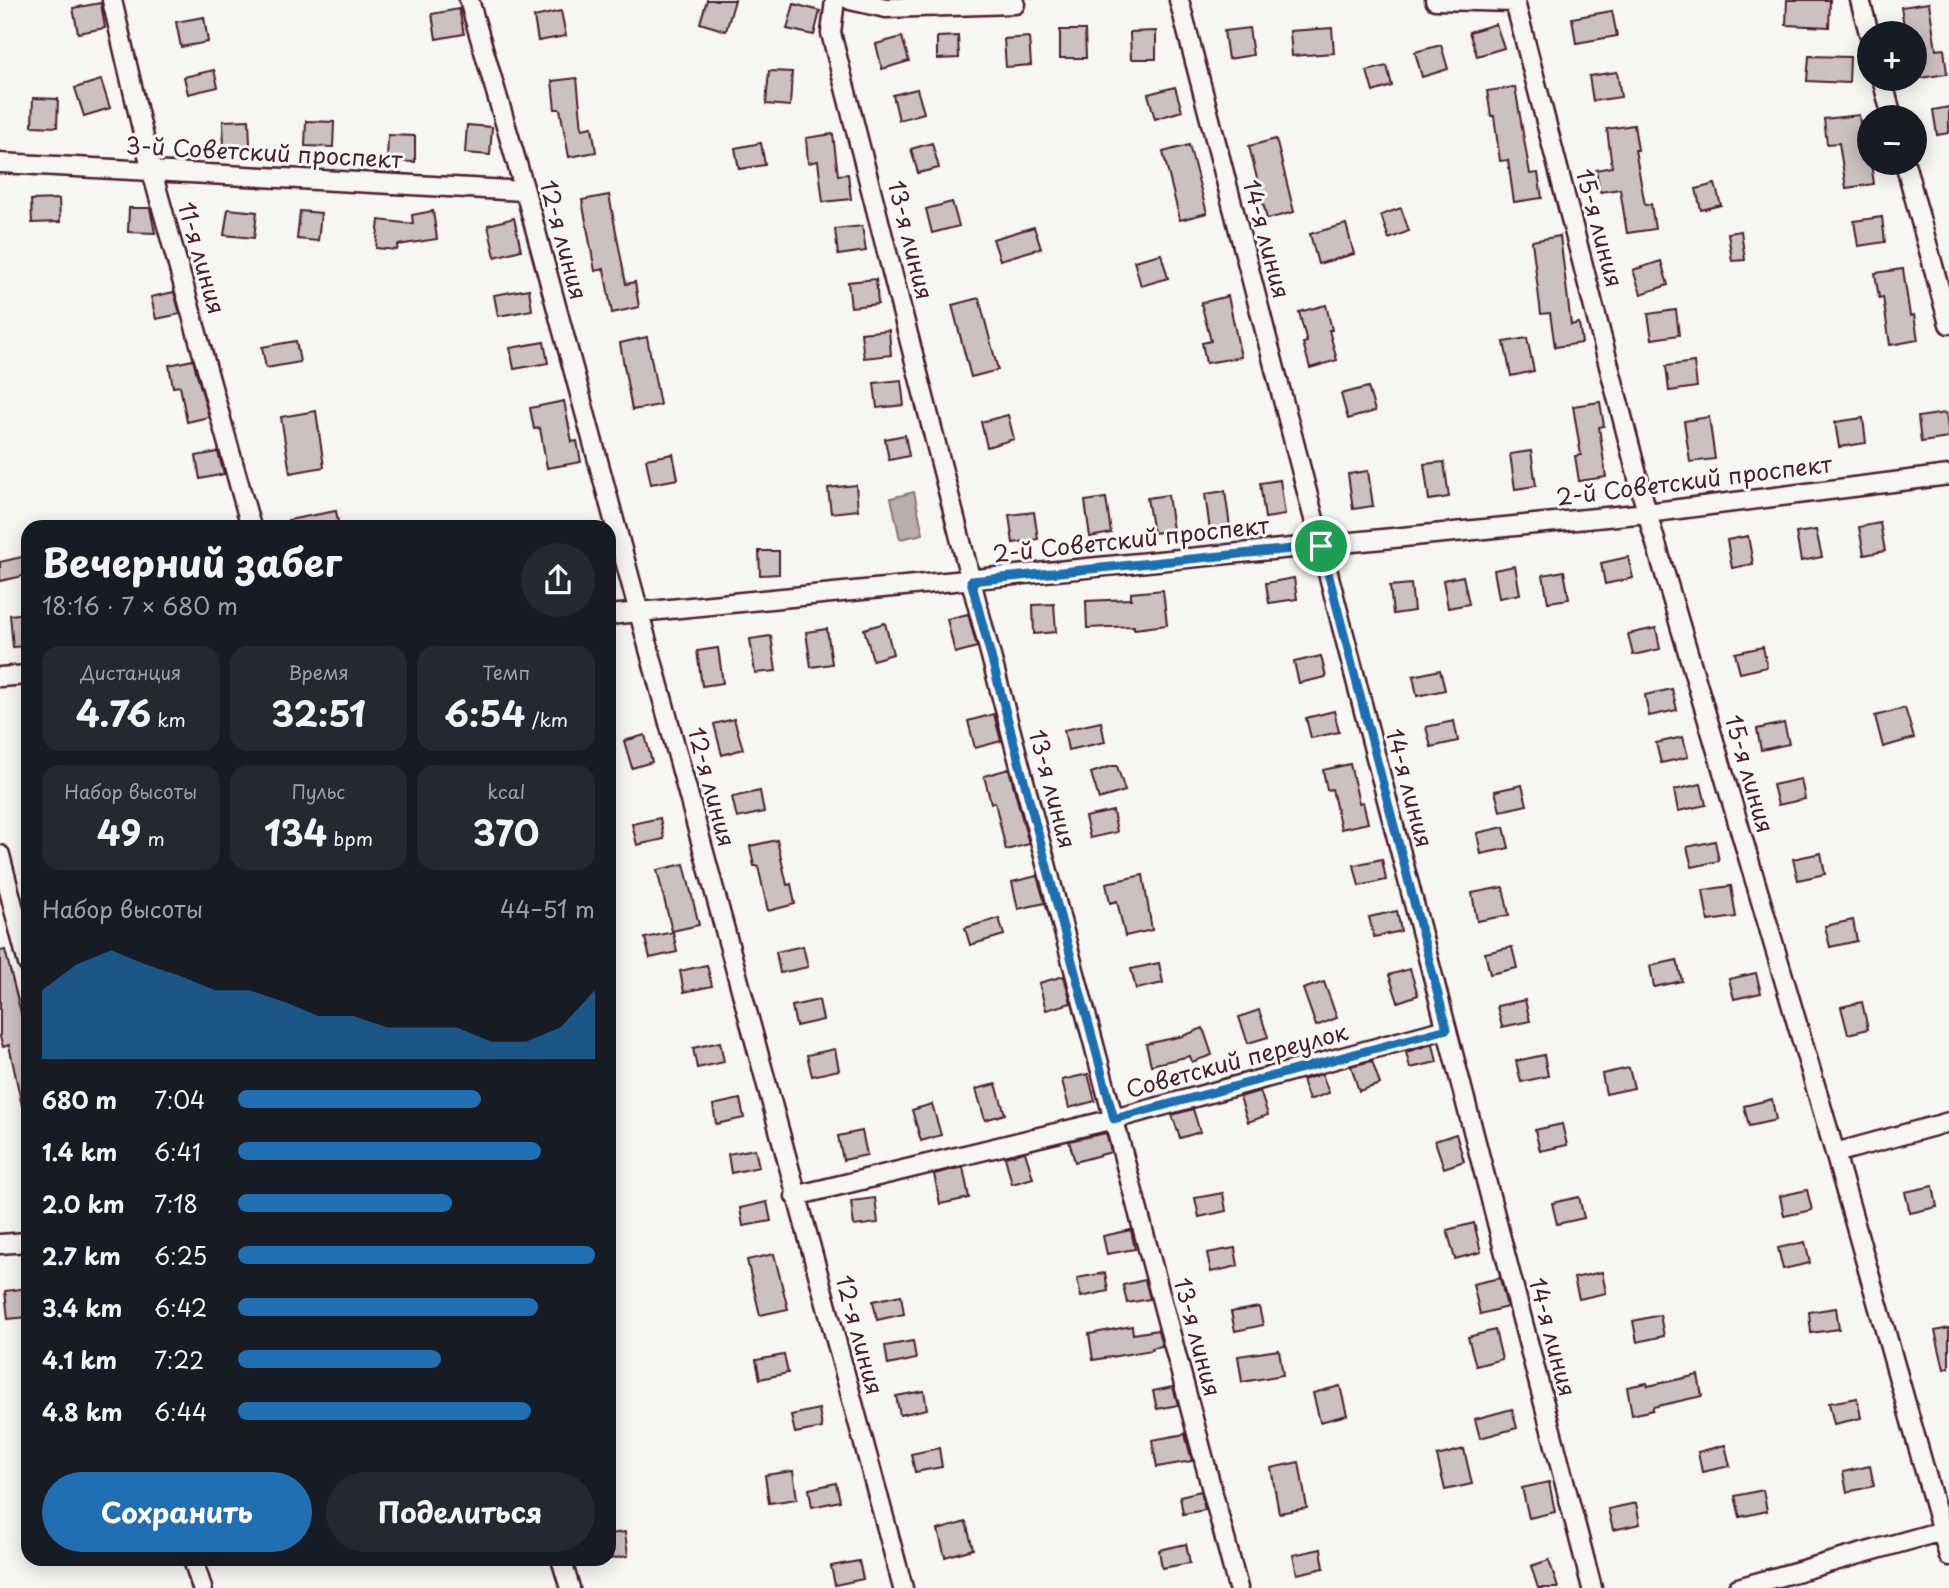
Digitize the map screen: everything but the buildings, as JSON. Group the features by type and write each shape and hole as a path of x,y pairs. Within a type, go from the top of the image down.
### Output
{"street":[{"name":"11-я линия","path":"112,0 152,172 249,520"},
{"name":"12-я линия","path":"470,0 525,191 613,520"},
{"name":"13-я линия","path":"835,0 831,33 971,581 1238,1588"},
{"path":"850,0 886,8 1015,5"},
{"name":"14-я линия","path":"1179,0 1592,1588"},
{"name":"15-я линия","path":"1435,0 1515,2 1647,513 1945,1530 1949,1556"},
{"path":"1860,0 1866,21"},
{"name":"3-й Советский проспект","path":"0,163 525,191"},
{"path":"1908,175 1949,324"},
{"name":"2-й Советский проспект","path":"616,614 1647,513 1949,475"},
{"name":"12-я линия","path":"616,530 903,1588"},
{"path":"0,677 21,676"},
{"path":"0,855 21,937"},
{"name":"Советский переулок","path":"795,1196 1114,1119 1447,1029"},
{"path":"1835,1153 1949,1122"},
{"path":"0,1244 21,1242"},
{"path":"1738,1588 1945,1530"},
{"path":"195,1566 202,1588"},
{"path":"563,1566 570,1588"}],"shaded area":[{"path":"914,492 923,534 900,539 891,498"}],"route":[{"path":"1321,546 1447,1029 1114,1119 971,581 1321,546"}]}
